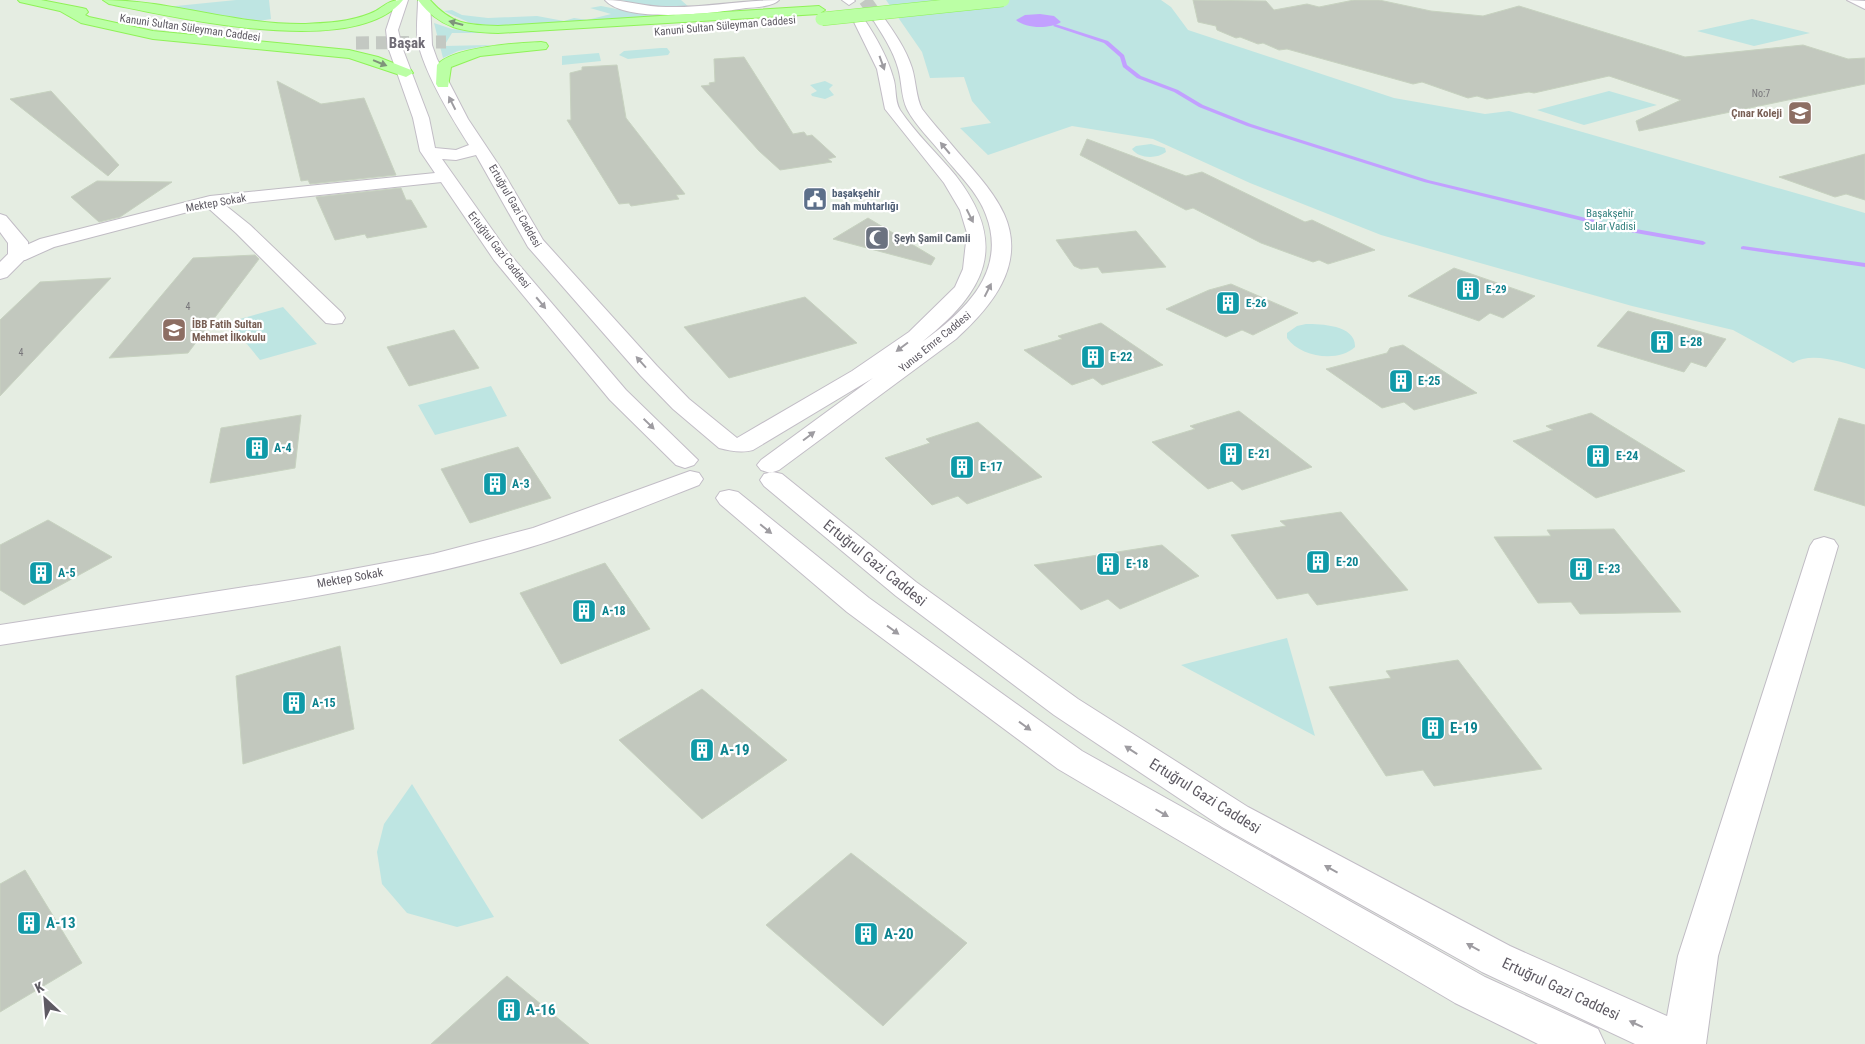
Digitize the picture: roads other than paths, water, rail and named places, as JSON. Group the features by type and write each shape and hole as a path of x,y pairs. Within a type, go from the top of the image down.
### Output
{"main road":[{"name":"Kanuni Sultan Süleyman Caddesi","path":"24,0 65,9 212,33 301,41 361,38"},
{"name":"Kanuni Sultan Süleyman Caddesi","path":"77,0 167,20 225,28 361,38"},
{"path":"110,0 176,15 254,25 327,27 377,15 391,7 397,0"},
{"path":"424,0 438,15 447,21 461,25 508,30 821,14"},
{"name":"Kanuni Sultan Süleyman Caddesi","path":"821,14 911,0"},
{"name":"Kanuni Sultan Süleyman Caddesi","path":"462,40 630,34 821,14 1003,0"},
{"path":"65,9 85,20 153,35 220,44 318,50 346,49 361,38"},
{"path":"753,28 821,14"},
{"path":"327,27 361,38"},
{"path":"443,84 444,65 460,56 486,50 552,45"},
{"path":"318,50 373,60 406,73"}],"street":[{"name":"Ertuğtul Gazi Caddesi","path":"402,0 392,30 421,118 428,152 501,256 618,395 688,470"},
{"name":"Ertuğrul Gazi Caddesi","path":"424,0 425,45 460,119 494,170 536,243 549,261 680,404 736,444"},
{"path":"611,0 624,7 659,11 773,0"},
{"path":"1852,0 1865,5"},
{"name":"Yunus Emre Caddesi","path":"736,444 882,362 931,325 963,290 971,275 976,257 976,226 959,193 890,107 887,78 868,19 893,40 905,67 914,108 984,195 995,214 1002,237 1000,258 988,294 975,310 771,473"},
{"path":"428,152 456,155 470,152 478,144"},
{"name":"Mektep Sokak","path":"0,273 18,256 47,243 210,201 445,177 457,170 472,167 494,170"},
{"path":"210,201 243,229 334,318"},
{"path":"0,220 18,242 18,256"},
{"path":"736,444 756,451 771,473 763,488 748,495 729,498 716,496 688,470 692,453 706,447 736,444"},
{"name":"Mektep Sokak","path":"0,635 363,577 497,548 592,517 688,470"},
{"name":"Ertuğrul Gazi Caddesi","path":"771,473 906,588 1066,707 1235,817 1496,959 1682,1044"},
{"path":"729,498 858,605 1070,760 1470,990 1583,1044"},
{"path":"1682,1044 1698,956 1824,546"}],"waterway":[{"path":"1055,25 1106,42 1122,56 1125,66 1139,77 1176,91 1201,106 1249,125 1426,181 1619,228 1703,243"},
{"path":"1743,248 1865,265"}],"tunnel":[{"path":"865,0 878,18"},
{"path":"356,43 446,42"}],"place":[{"name":"Çınar Koleji","path":"1800,113"},
{"name":"başakşehir mah muhtarlığı","path":"815,199"},
{"name":"Şeyh Şamil Camii","path":"877,238"},
{"name":"E-29","path":"1468,289"},
{"name":"E-26","path":"1228,303"},
{"name":"İBB Fatih Sultan Mehmet İlkokulu","path":"174,330"},
{"name":"E-28","path":"1662,342"},
{"name":"E-22","path":"1093,357"},
{"name":"E-25","path":"1401,381"},
{"name":"A-4","path":"257,448"},
{"name":"E-21","path":"1231,454"},
{"name":"E-24","path":"1598,456"},
{"name":"E-17","path":"962,467"},
{"name":"A-3","path":"495,484"},
{"name":"E-20","path":"1318,562"},
{"name":"E-18","path":"1108,564"},
{"name":"E-23","path":"1581,569"},
{"name":"A-5","path":"41,573"},
{"name":"A-18","path":"584,611"},
{"name":"A-15","path":"294,703"},
{"name":"E-19","path":"1433,728"},
{"name":"A-19","path":"702,750"},
{"name":"A-13","path":"29,923"},
{"name":"A-20","path":"866,934"},
{"name":"A-16","path":"509,1010"}],"district":[{"name":"Başak","path":"407,43"}],"park label":[{"name":"Başakşehir Sular Vadisi","path":"1610,219"}]}
